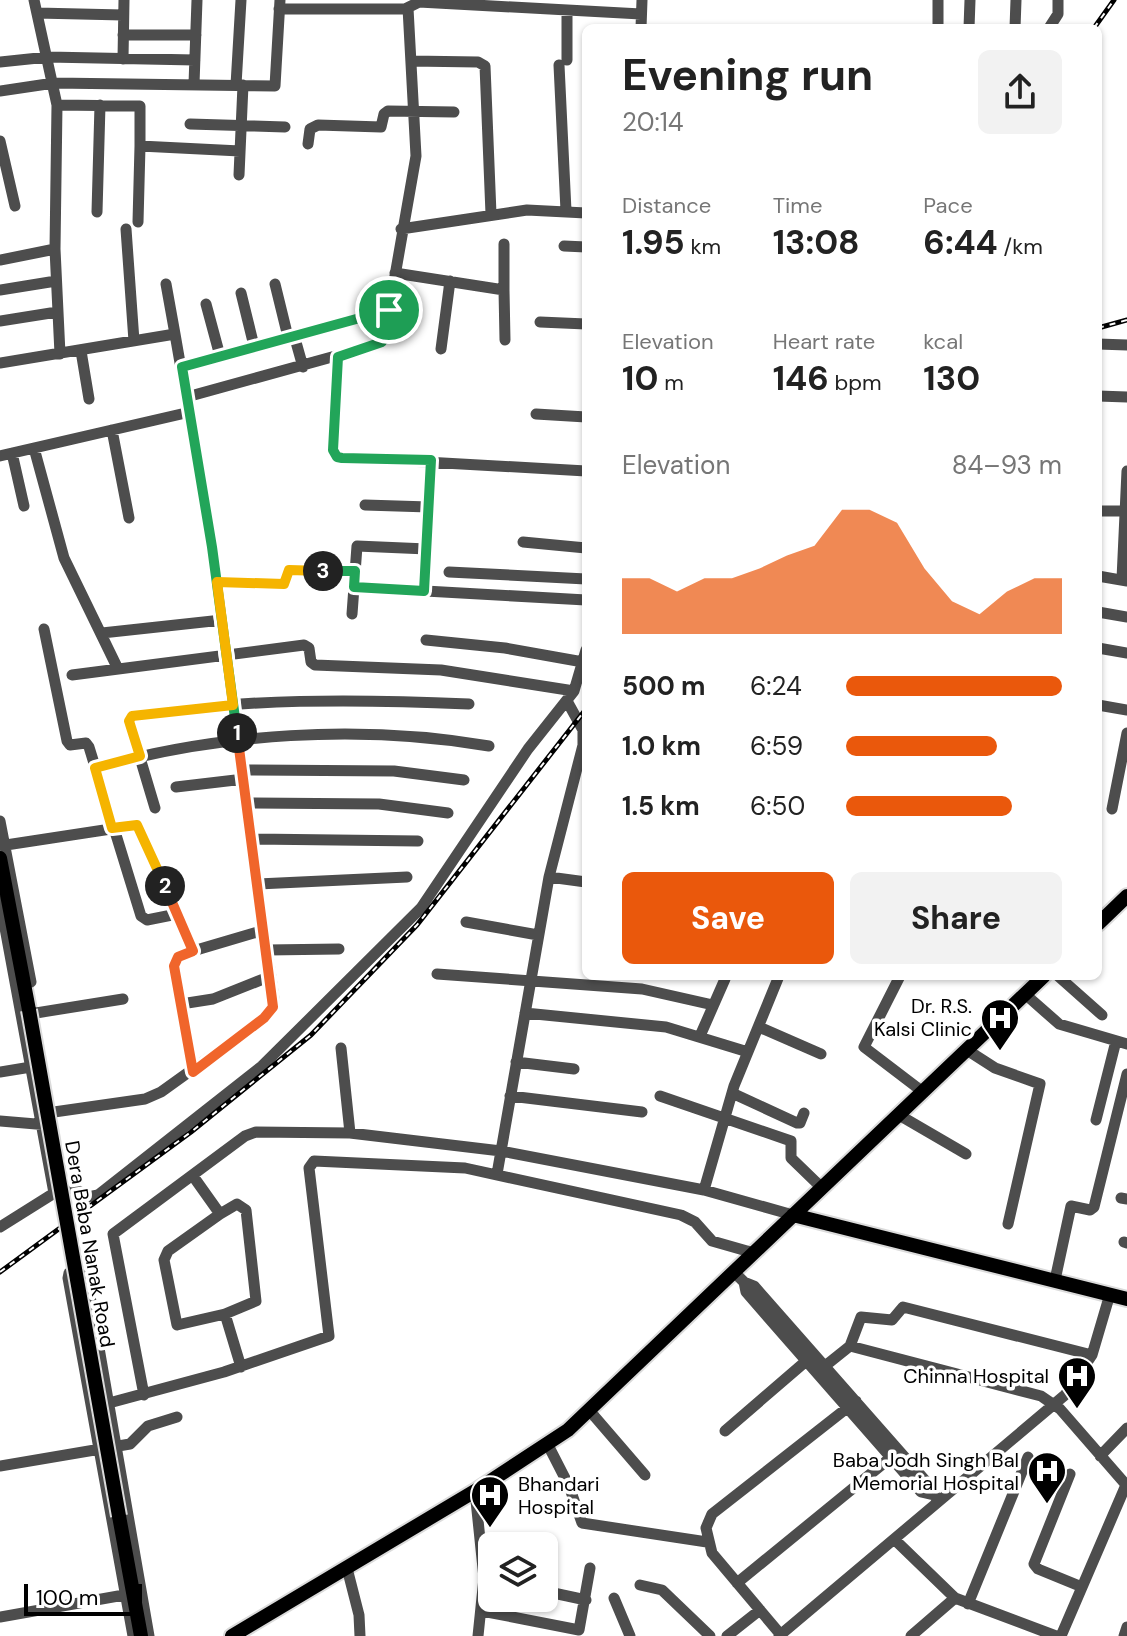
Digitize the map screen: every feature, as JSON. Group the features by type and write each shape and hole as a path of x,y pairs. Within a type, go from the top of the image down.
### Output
{"main road":[{"name":"Dera Baba Nanak Road","path":"3,852 141,1634"},
{"path":"1102,920 1127,896"},
{"path":"232,1636 252,1630 548,1445 739,1277 754,1253 1040,980"},
{"path":"793,1215 1127,1299"}],"street":[{"path":"34,0 57,105 55,249 60,354"},
{"path":"123,59 124,0"},
{"path":"194,84 197,0"},
{"path":"239,175 241,0"},
{"path":"641,24 642,0"},
{"path":"938,0 938,24"},
{"path":"969,24 970,0"},
{"path":"1015,24 1016,0"},
{"path":"1052,24 1058,14 1058,0"},
{"path":"0,91 54,83 277,84 280,4 375,4 408,8 419,2 525,5 567,11 641,14"},
{"path":"194,395 303,367 382,342 416,156 408,8"},
{"path":"566,211 563,63 567,11"},
{"path":"37,13 123,15"},
{"path":"123,35 196,35"},
{"path":"0,62 48,57 195,60"},
{"path":"411,61 478,62 485,66 491,214"},
{"path":"57,105 142,108 138,222"},
{"path":"97,212 100,105"},
{"path":"308,144 310,129 318,125 381,127 385,112 454,112"},
{"path":"190,124 285,127"},
{"path":"0,141 15,206"},
{"path":"140,146 240,151"},
{"path":"401,229 527,210 582,213"},
{"path":"126,229 134,341"},
{"path":"504,244 505,340"},
{"path":"564,246 582,247"},
{"path":"0,260 55,249"},
{"path":"395,273 504,290"},
{"path":"0,290 56,281"},
{"path":"441,349 450,281"},
{"path":"54,1112 145,1099 193,1072 269,1012 274,999 217,582 166,284"},
{"path":"275,284 303,367"},
{"path":"241,293 254,346"},
{"path":"206,304 220,356"},
{"path":"182,367 389,310"},
{"path":"0,321 57,312"},
{"path":"540,322 582,324"},
{"path":"0,363 175,334"},
{"path":"1102,344 1127,345"},
{"path":"81,351 89,399"},
{"path":"338,357 333,450 337,457 582,471"},
{"path":"1102,396 1127,397"},
{"path":"24,506 6,455 190,412"},
{"path":"536,414 582,417"},
{"path":"112,430 129,518"},
{"path":"34,448 64,558 118,669"},
{"path":"424,591 431,460"},
{"path":"1102,577 1124,580 1127,471"},
{"path":"365,505 429,507"},
{"path":"1102,511 1125,511"},
{"path":"523,542 582,548"},
{"path":"352,614 357,546 427,549"},
{"path":"217,582 284,584 290,570 355,571"},
{"path":"449,572 582,579"},
{"path":"354,587 582,600"},
{"path":"1102,613 1127,617"},
{"path":"102,633 222,620"},
{"path":"44,629 67,741 70,745 88,744 142,918 177,914"},
{"path":"426,640 582,656"},
{"path":"72,675 307,646 311,662 315,665 441,670 570,696"},
{"path":"1102,649 1127,653"},
{"path":"0,1227 54,1193 68,1188 79,1189 88,1197 98,1195 262,1066 309,1022 421,908 528,749 570,696 582,664"},
{"path":"570,696 582,727"},
{"path":"155,808 130,718 233,705 413,701 469,704"},
{"path":"1102,706 1127,710"},
{"path":"1112,809 1127,733"},
{"path":"95,768 140,756 238,741 409,736 489,746"},
{"path":"497,1174 549,877 582,768"},
{"path":"176,787 243,775 394,771 464,780"},
{"path":"248,803 379,804 448,813"},
{"path":"0,821 3,852 68,1188"},
{"path":"3,852 137,825 193,951"},
{"path":"253,839 418,841"},
{"path":"258,884 407,877"},
{"path":"549,877 582,881"},
{"path":"0,901 6,963 31,1067 54,1193"},
{"path":"466,922 538,935"},
{"path":"193,1072 174,962 193,951 264,930"},
{"path":"267,950 339,949"},
{"path":"437,974 530,983 595,981 673,994 713,1005"},
{"path":"181,1004 213,999 271,976"},
{"path":"700,1036 725,980"},
{"path":"704,1190 732,1093 777,980"},
{"path":"898,980 864,1049 923,1092"},
{"path":"1063,980 1102,1015"},
{"path":"1025,994 1059,1024 1122,1043 1096,1120"},
{"path":"36,1013 123,999"},
{"path":"525,1013 666,1027 748,1052"},
{"path":"759,1027 821,1054"},
{"path":"341,1048 350,1133"},
{"path":"967,1050 995,1068 1040,1084 1008,1224"},
{"path":"516,1062 574,1069"},
{"path":"0,1072 31,1067"},
{"path":"1055,1280 1071,1206 1090,1210 1094,1207 1127,1074"},
{"path":"732,1093 797,1123 802,1121 804,1113"},
{"path":"510,1096 642,1112"},
{"path":"660,1096 791,1141 791,1158 822,1188"},
{"path":"899,1115 966,1154"},
{"path":"0,1121 56,1126"},
{"path":"144,1395 112,1238 116,1231 252,1133 350,1133 501,1151 704,1190 793,1215"},
{"path":"109,1403 241,1367 329,1336 311,1163 429,1166 497,1174 681,1215 695,1222 712,1241 754,1253"},
{"path":"193,1176 220,1214"},
{"path":"237,1204 246,1210 257,1297 253,1304 225,1314 177,1325 164,1257 237,1204"},
{"path":"80,1269 86,1273 117,1447 141,1634 124,1595 68,1278 69,1273 80,1269"},
{"path":"739,1277 746,1292 810,1357 895,1454 930,1486 936,1498"},
{"path":"852,1404 712,1514 706,1528 707,1542 780,1635 894,1539 936,1498 1054,1403 1082,1373 1092,1355 1110,1294"},
{"path":"825,1366 850,1346 861,1317 892,1320 903,1307 1092,1355"},
{"path":"225,1314 241,1367"},
{"path":"850,1346 1034,1394 1054,1403 1126,1486 1059,1636 955,1598 894,1539"},
{"path":"810,1357 825,1366 852,1404"},
{"path":"725,1431 810,1357"},
{"path":"589,1410 645,1475"},
{"path":"0,1466 117,1447 136,1441 148,1426 177,1417"},
{"path":"1100,1456 1127,1428"},
{"path":"548,1445 569,1486 580,1519 586,1526 707,1542"},
{"path":"737,1583 895,1454"},
{"path":"968,1604 1028,1457"},
{"path":"1070,1474 1034,1564 1038,1569 1082,1587"},
{"path":"475,1491 481,1532"},
{"path":"485,1612 546,1630 579,1630 590,1568"},
{"path":"348,1572 360,1636"},
{"path":"640,1585 662,1590 710,1636"},
{"path":"558,1594 586,1600"},
{"path":"0,1617 124,1595"},
{"path":"614,1598 630,1636"},
{"path":"911,1636 955,1598"},
{"path":"727,1636 760,1610"},
{"path":"478,1636 482,1612"},
{"path":"1124,1636 1127,1627"}],"railway":[{"path":"1097,24 1114,0"},
{"path":"1102,327 1127,320"},
{"path":"0,1272 191,1132 311,1035 417,925 582,714"}],"place":[{"name":"Dr. R.S. Kalsi Clinic","path":"1000,1052"},
{"name":"Chinna Hospital","path":"1077,1410"},
{"name":"Baba Jodh Singh Bal Memorial Hospital","path":"1047,1505"},
{"name":"Bhandari Hospital","path":"490,1529"}],"route":[{"path":"389,310 182,367 212,547 227,655 241,770 274,999 273,1007 264,1018 193,1072 174,966 178,957 193,951 137,825 112,828 95,768 140,756 129,721 132,716 233,705 227,655 217,582 284,584 290,570 355,571 354,587 424,591 431,460 342,458 337,457 333,450 338,357 382,342 386,335 389,310"}]}
